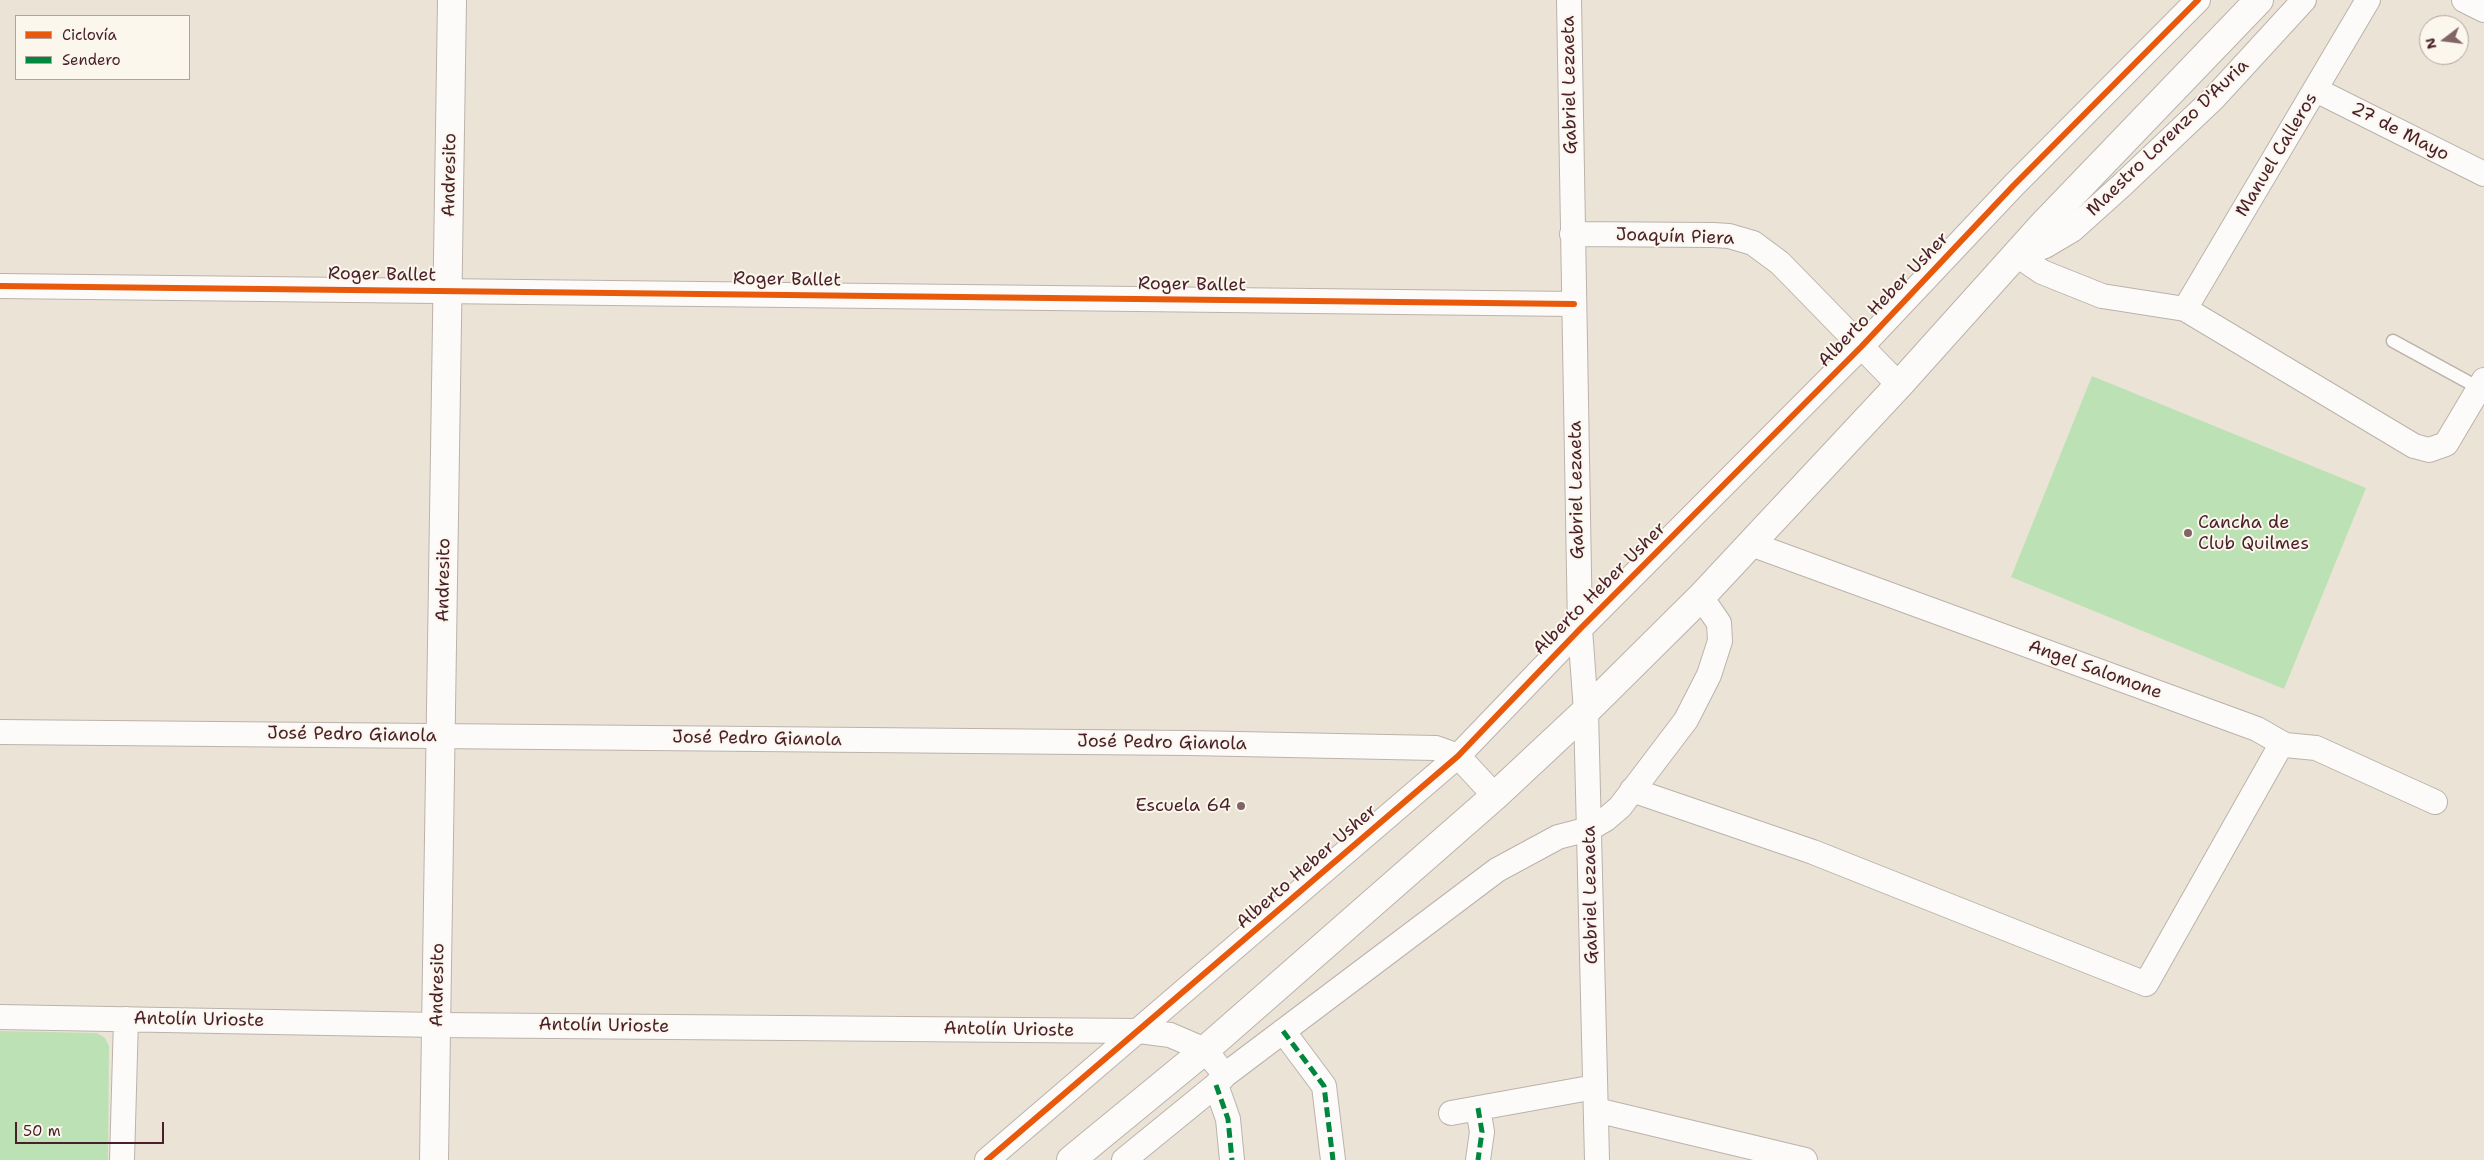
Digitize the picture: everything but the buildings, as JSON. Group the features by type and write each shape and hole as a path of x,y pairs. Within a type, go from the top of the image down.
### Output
{"street":[{"name":"Andresito","path":"434,1160 452,0"},
{"name":"Gabriel Lezaeta","path":"1569,0 1580,629 1586,711 1597,1160"},
{"name":"Alberto Heber Usher","path":"990,1159 1458,756 1580,629 1861,347 2013,186 2198,0"},
{"path":"1081,1158 1495,796 1586,711 1701,597 1899,385 2016,256 2258,0"},
{"name":"Maestro Lorenzo D'Auria","path":"2016,256 2045,246 2072,230 2122,186 2214,98 2304,0"},
{"name":"Manuel Calleros","path":"2185,309 2368,0"},
{"path":"2464,0 2484,10"},
{"name":"27 de Mayo","path":"2316,90 2484,174"},
{"name":"Joaquín Piera","path":"1572,234 1729,236 1753,243 1780,263 1899,385"},
{"path":"2016,256 2042,272 2102,296 2185,309 2414,446 2429,450 2446,444 2482,384"},
{"name":"Roger Ballet","path":"0,286 1574,304"},
{"name":"Angel Salomone","path":"1751,544 2257,729 2282,743 2316,748 2435,802"},
{"path":"1124,1160 1220,1080 1283,1031 1497,870 1558,837 1589,829 1606,819 1620,807 1686,720 1709,676 1720,641 1719,623 1701,597"},
{"name":"José Pedro Gianola","path":"0,732 1189,743 1436,748 1458,756 1495,796"},
{"path":"1632,790 1813,852 2146,984 2282,743"},
{"name":"Antolín Urioste","path":"0,1017 437,1025 1140,1031 1170,1035 1205,1050"},
{"path":"122,1160 126,1019"},
{"path":"1283,1031 1324,1086 1333,1160"},
{"path":"1205,1050 1220,1080 1228,1119 1232,1160"},
{"path":"1451,1113 1595,1087"},
{"path":"1478,1108 1482,1132 1478,1160"},
{"path":"1596,1110 1805,1160"}],"lane":[{"path":"2393,341 2482,384"}],"green space":[{"name":"Cancha de Club Quilmes","path":"2092,376 2366,488 2284,689 2011,577"},
{"path":"0,1031 97,1033 105,1038 109,1046 108,1160 0,1160"}],"marked path":[{"path":"1283,1031 1324,1086 1333,1160"},
{"path":"1216,1085 1228,1119 1232,1160"},
{"path":"1478,1108 1482,1132 1478,1160"}],"cycle path":[{"path":"987,1160 1458,756 1580,629 1861,347 2013,186 2198,0"},
{"path":"0,286 1574,304"}],"place":[{"name":"Cancha de Club Quilmes","path":"2188,533"},
{"name":"Escuela 64","path":"1241,806"}]}
